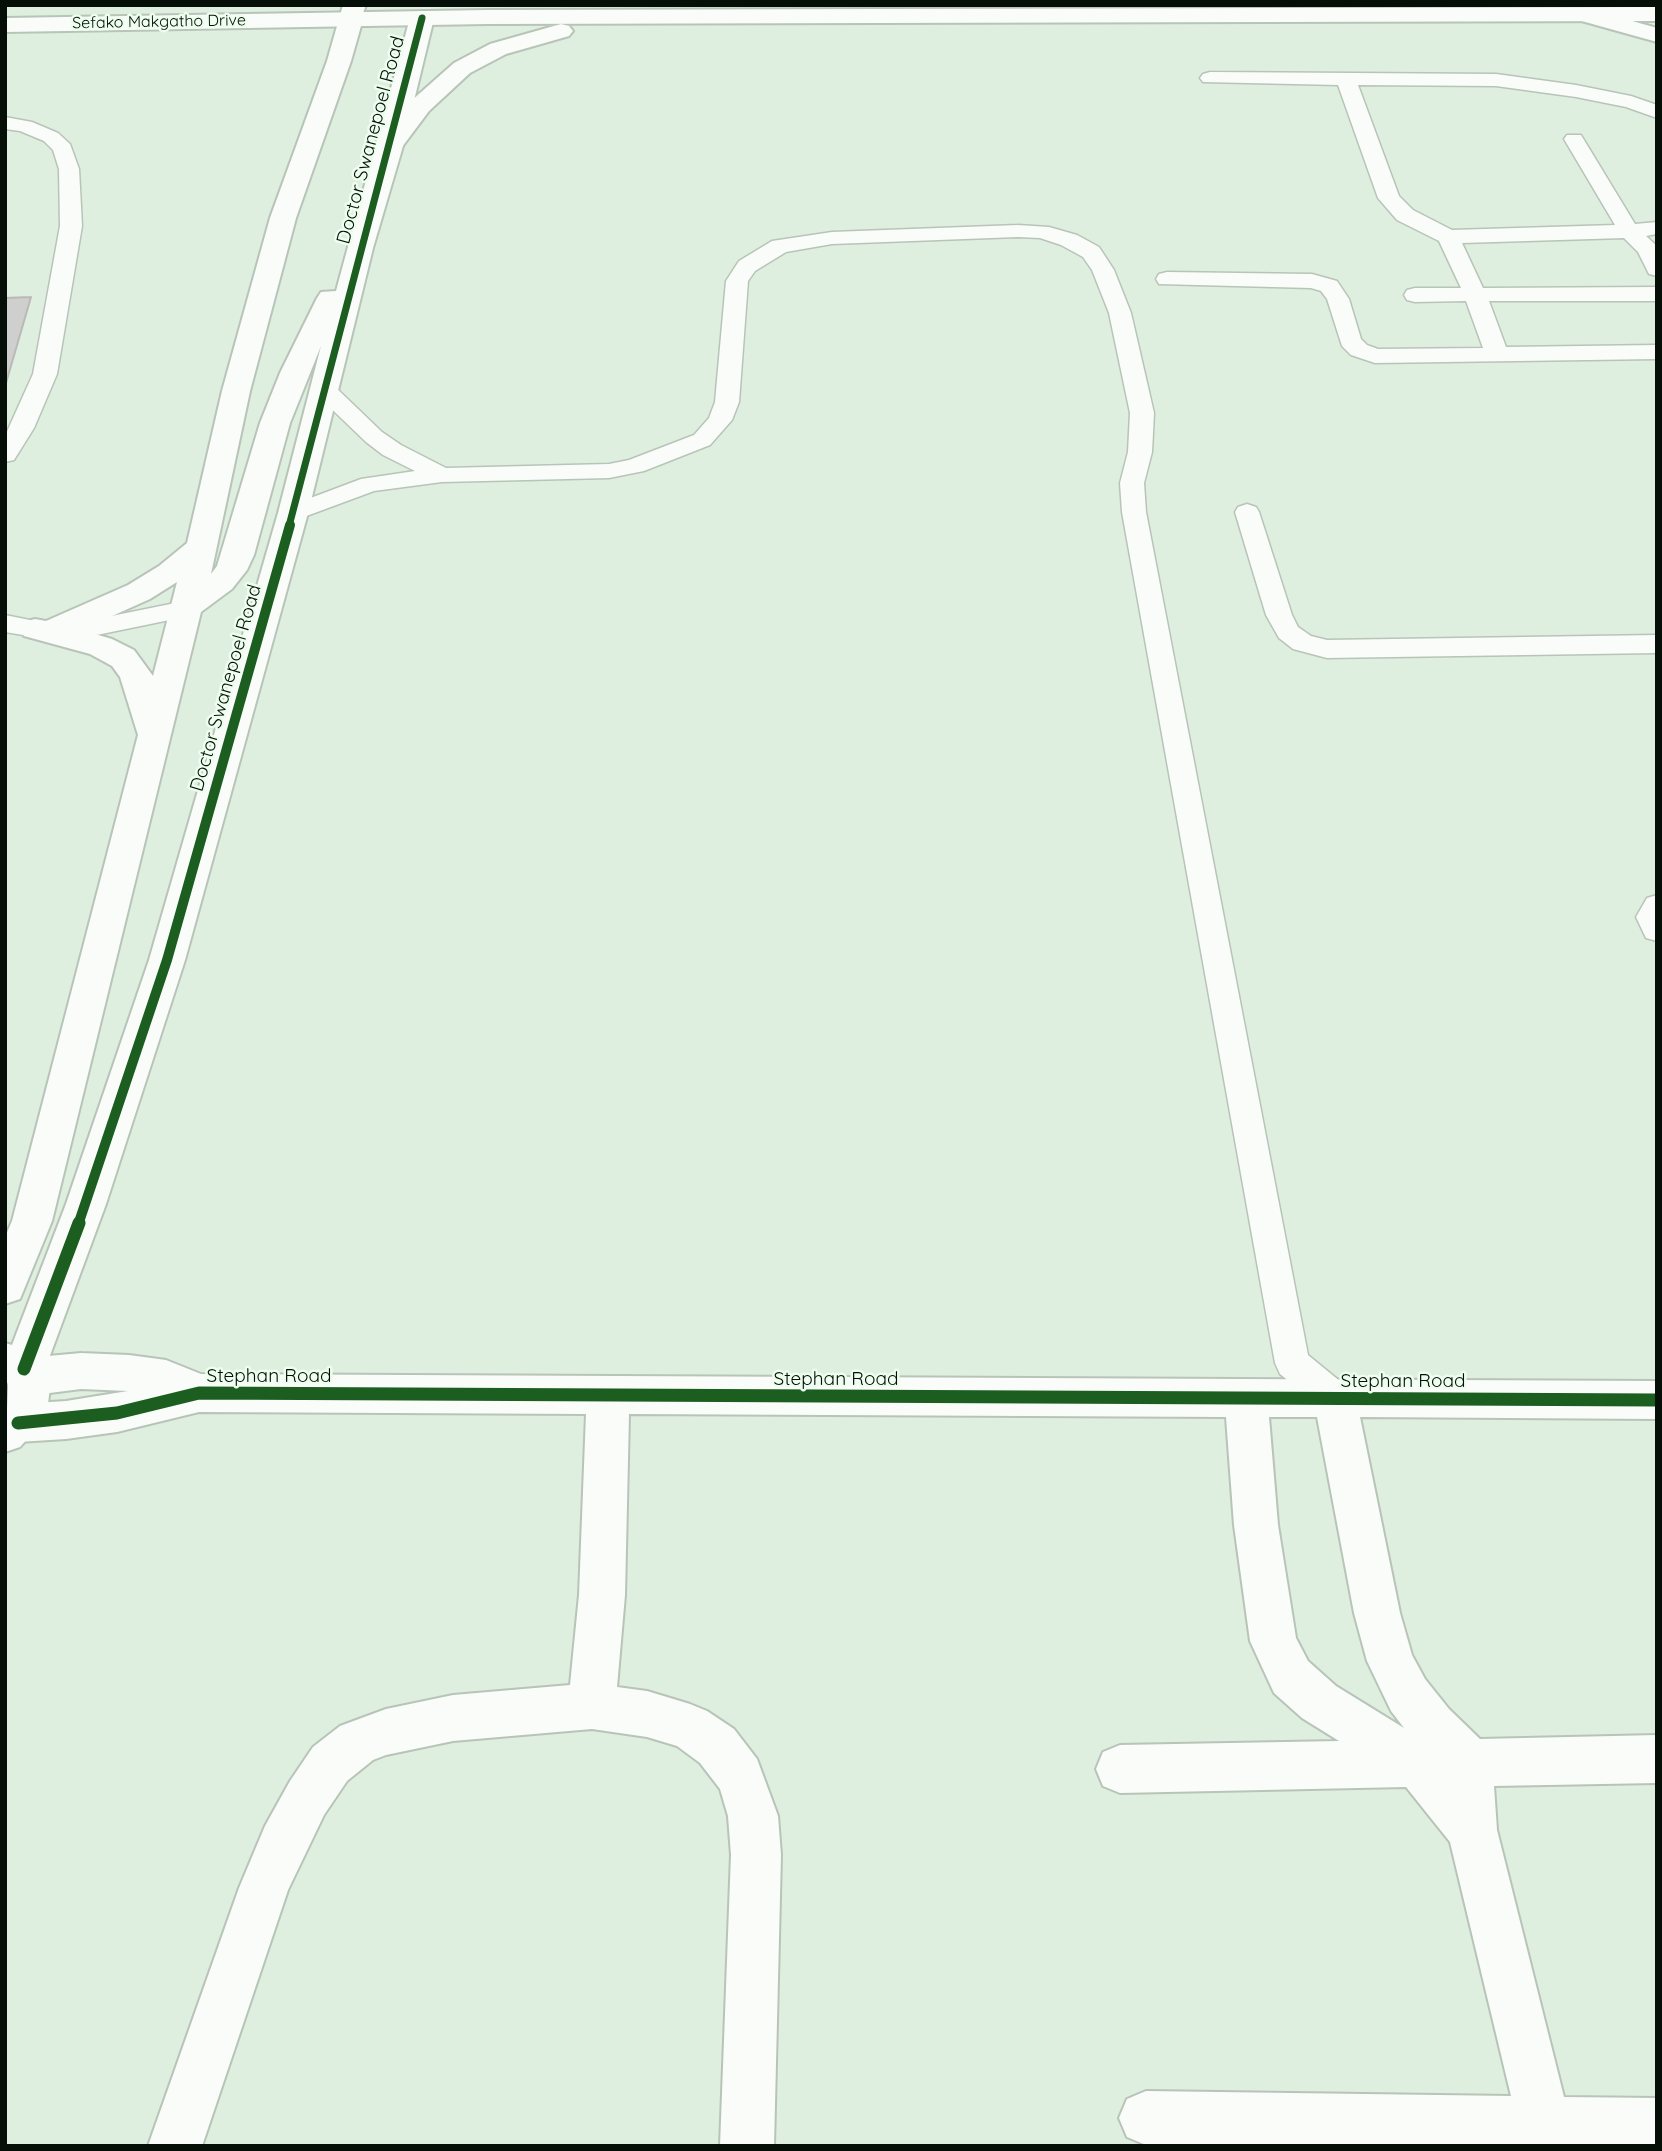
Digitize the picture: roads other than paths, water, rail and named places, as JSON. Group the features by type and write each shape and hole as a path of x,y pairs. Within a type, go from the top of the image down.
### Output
{"street":[{"name":"Sefako Makgatho Drive","path":"5,25 353,12 738,16 1657,14"},
{"path":"5,1287 32,1221 155,739 202,547 236,391 283,218 339,61 353,12"},
{"name":"Doctor Swanepoel Road","path":"11,1428 25,1412 29,1399 29,1387 19,1369 86,1204 167,960 293,513 360,248 390,146 409,61 424,12"},
{"path":"1586,15 1657,35"},
{"path":"390,146 420,106 445,80 498,49 529,39 578,29 738,16"},
{"path":"185,609 221,582 231,570 238,555 275,423 294,373 324,310 360,248"},
{"path":"31,627 139,592 170,573 202,547"},
{"path":"31,627 101,646 123,658 136,674 155,739"},
{"name":"Stephan Road","path":"19,1369 129,1373 166,1380 199,1393"},
{"name":"Stephan Road","path":"11,1428 117,1413 199,1393 1657,1400"},
{"path":"592,1706 603,1595 608,1395"},
{"path":"1247,1398 1256,1525 1273,1641 1291,1677 1319,1702 1416,1762 1472,1830"},
{"path":"1335,1398 1377,1613 1390,1661 1408,1695 1432,1725 1469,1761 1472,1830 1547,2135"},
{"path":"176,2146 264,1888 307,1798 330,1764 356,1744 386,1732 453,1718 592,1706 647,1714 690,1727 717,1746 740,1776 753,1816 756,1855 747,2146"},
{"path":"1120,1769 1657,1759"},
{"path":"1146,2118 1547,2135 1657,2125"}],"lane":[{"path":"1210,78 1496,80 1576,91 1631,102 1657,112"},
{"path":"1346,79 1389,198 1405,215 1448,237 1657,228"},
{"path":"5,123 25,126 51,137 62,148 69,169 71,226 45,374 22,428 5,455"},
{"path":"1574,139 1629,231 1648,249 1657,269"},
{"path":"293,513 370,484 442,475 609,471 635,467 702,440 720,420 727,402 737,281 747,266 780,246 832,238 1018,231 1041,232 1069,240 1091,252 1103,270 1120,313 1142,413 1140,452 1132,483 1134,512 1292,1363 1335,1398"},
{"path":"1448,237 1475,295 1497,355"},
{"path":"1167,279 1312,281 1329,286 1338,299 1350,341 1359,350 1374,356 1657,352"},
{"path":"1415,295 1657,294"},
{"path":"324,389 374,438 442,475"},
{"path":"1247,512 1279,615 1287,632 1301,643 1327,649 1657,644"},
{"path":"31,627 99,626 185,609"},
{"path":"1657,906 1651,917 1657,930"},
{"path":"1247,1398 1292,1363"}]}
